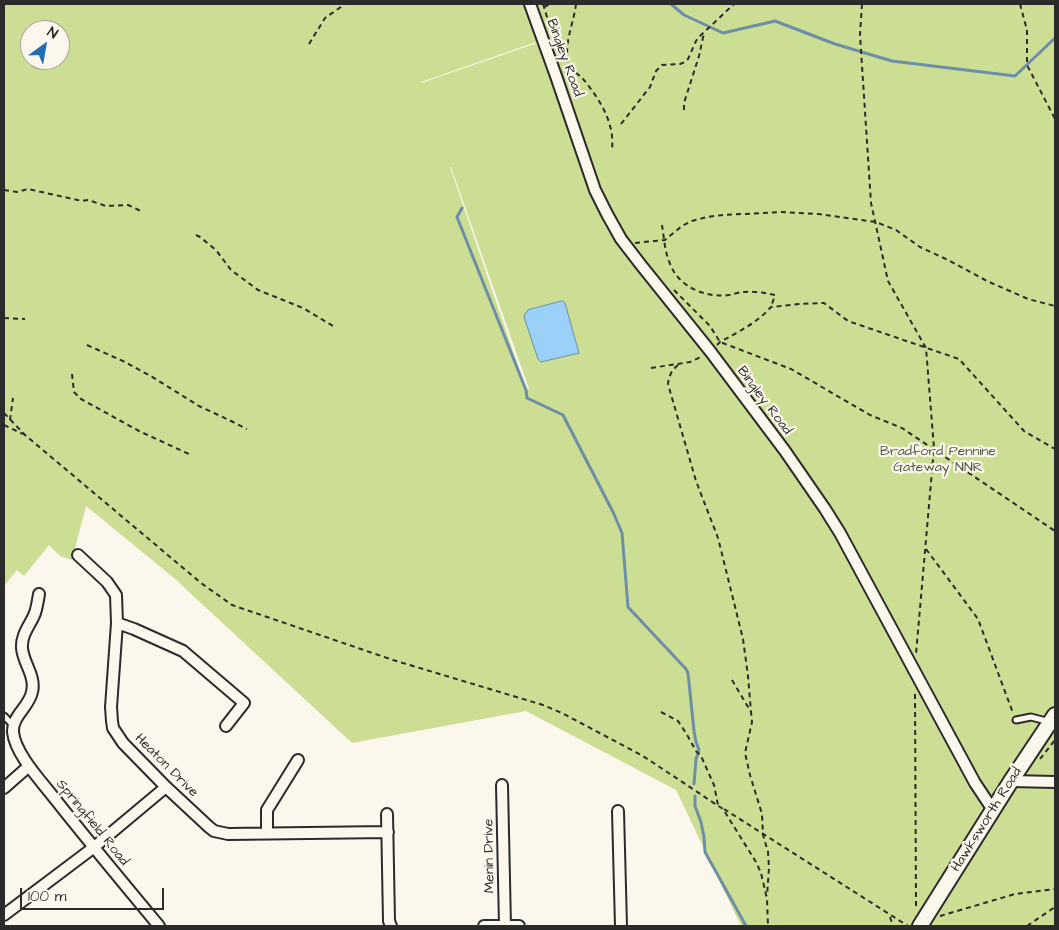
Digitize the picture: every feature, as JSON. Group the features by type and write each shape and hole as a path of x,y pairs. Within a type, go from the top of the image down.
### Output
{"street":[{"name":"Bingley Road","path":"530,4 595,190 607,214 621,238 641,265 710,351 825,508 976,784 993,810"},
{"name":"Heaton Drive","path":"78,555 107,582 116,595 111,707 114,728 123,743 166,787 214,831 228,834 388,832"},
{"path":"13,729 32,693 32,680 22,649 22,641 35,613 39,594"},
{"path":"116,623 183,651 244,703 226,726"},
{"name":"Hawksworth Road","path":"920,921 1053,718"},
{"name":"Springfield Road","path":"13,729 17,748 29,766 93,848 159,926"},
{"path":"267,833 267,810 298,760"},
{"path":"4,788 29,766"},
{"path":"1011,781 1055,782"},
{"name":"Menin Drive","path":"502,785 505,926"},
{"path":"4,915 93,848 166,787"},
{"path":"618,810 621,926"},
{"path":"387,814 389,921 391,926"},
{"path":"484,926 519,926"}],"lane":[{"path":"4,716 13,729"},
{"path":"1016,720 1031,717 1053,718"}],"path":[{"path":"309,44 325,18 345,4"},
{"path":"576,4 567,43 568,64 599,100 611,128 612,149"},
{"path":"621,124 650,88 656,70 662,65 685,62 696,40 734,4"},
{"path":"862,4 860,35 871,203 888,281 926,348 934,448 916,653"},
{"path":"1020,4 1027,30 1027,65 1055,119"},
{"path":"684,110 684,103 700,56 704,32"},
{"path":"4,190 17,192 28,189 82,201 88,200 106,206 128,206 141,211"},
{"path":"639,250 633,243 665,240 682,226 707,217 782,212 820,214 876,222 896,230 920,247 987,281 1028,299 1055,306"},
{"path":"651,368 690,362 699,358 720,342 754,323 764,315 771,308 775,295 742,292 729,295 712,295 692,289 682,282 671,267 667,257 662,225"},
{"path":"196,235 216,250 231,270 258,290 303,308 333,326"},
{"path":"670,286 710,326 720,342 791,369 870,415 902,428 1055,531"},
{"path":"771,308 824,303 848,321 959,359 1024,430 1055,449"},
{"path":"4,318 25,319"},
{"path":"87,345 125,362 199,406 247,430"},
{"path":"680,364 671,372 668,384 696,481 718,538 743,639 752,722 745,753 762,814 763,835 768,852 768,926"},
{"path":"72,374 74,392 81,398 139,431 191,455"},
{"path":"10,420 13,398"},
{"path":"4,414 25,435 201,583 232,605 394,660 562,713 643,756 763,835 908,926"},
{"path":"4,425 25,435"},
{"path":"925,547 978,618 1016,720"},
{"path":"732,680 751,712"},
{"path":"915,692 920,921 1015,894 1055,889"},
{"path":"661,712 678,721 696,751 702,756 714,785 718,805"},
{"path":"723,809 756,862 761,873 767,899"},
{"path":"1027,926 1055,907"},
{"path":"889,915 893,926"}],"green space":[{"name":"Bradford Pennine Gateway NNR","path":"4,4 1055,4 1055,710 1011,781 1055,783 1055,926 741,926 676,790 526,711 352,743 174,578 86,506 72,560 60,556 49,545 24,576 17,570 4,586","holes":["542,40 591,191 537,43 421,83","451,167 529,389 526,389"]},
{"path":"1055,722 1055,779 1027,780 1023,770"}],"water":[{"path":"563,301 579,353 541,362 538,359 524,317 525,314 528,310"}],"waterway":[{"path":"671,4 684,15 723,33 775,21 835,44 892,61 1015,76 1055,38"},
{"path":"462,208 457,217 526,390 527,398 563,415 622,533 628,607 688,673 694,731 699,750 696,759 694,784"},
{"path":"695,796 695,806 701,822 705,852 746,926"}]}
